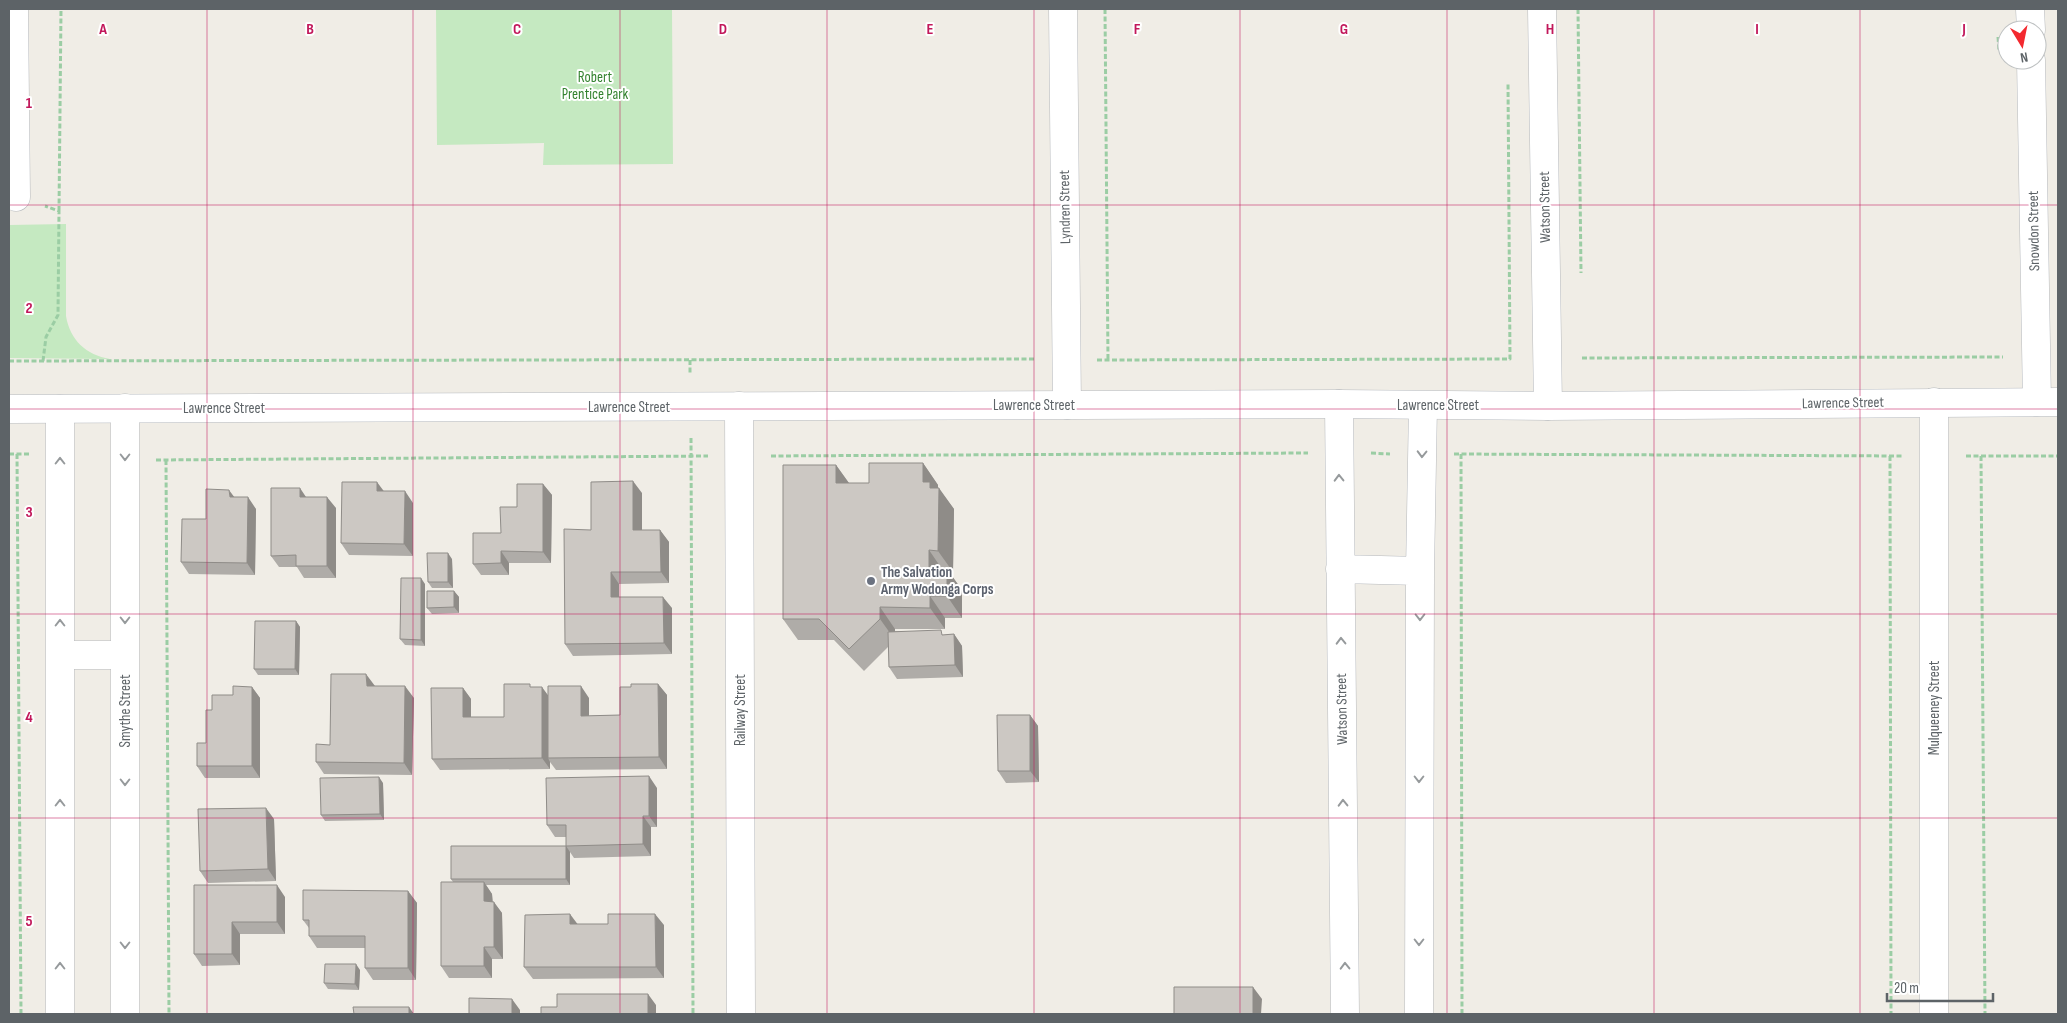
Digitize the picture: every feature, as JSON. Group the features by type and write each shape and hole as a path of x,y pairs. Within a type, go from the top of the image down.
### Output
{"street":[{"path":"14,9 16,197"},
{"name":"Lyndren Street","path":"1064,9 1067,405"},
{"name":"Watson Street","path":"1542,9 1548,406"},
{"name":"Snowdon Street","path":"2031,70 2048,402"},
{"name":"Mulqueeney Street","path":"1934,402 1934,1014"},
{"name":"Lawrence Street","path":"9,410 1339,404 1548,406 2048,402"},
{"name":"Watson Street","path":"1339,404 1345,1014"},
{"name":"Railway Street","path":"739,406 741,1014"},
{"path":"1419,1014 1420,571 1423,406"},
{"name":"Smythe Street","path":"125,408 125,1014"},
{"path":"60,409 60,1014"},
{"path":"1340,569 1420,571"},
{"path":"60,656 125,655"}],"path":[{"path":"43,361 46,337 58,315 61,9"},
{"path":"1105,9 1108,360 1510,359 1508,77"},
{"path":"16,197 58,211"},
{"path":"1582,358 2004,357 2003,347"},
{"path":"9,361 1037,358"},
{"path":"9,454 25,453 60,461"},
{"path":"125,460 1339,453 1422,455 2058,456"},
{"path":"17,454 21,1014"},
{"path":"1461,454 1462,1014"},
{"path":"691,456 694,1014"},
{"path":"1890,456 1891,1014"},
{"path":"1981,456 1985,1014"},
{"path":"166,460 169,1014"}],"green space":[{"name":"Robert Prentice Park","path":"436,9 672,9 673,164 543,165 544,143 437,145"},
{"path":"66,224 66,316 68,325 80,345 94,354 110,359 9,358 9,225"}],"building":[{"name":"The Salvation Army Wodonga Corps","path":"869,463 923,463 923,482 930,482 930,488 939,488 938,551 929,550 929,568 947,569 947,596 930,596 930,608 880,607 880,619 849,649 819,619 783,619 783,465 836,465 836,483 869,483"},
{"path":"633,481 633,530 660,530 661,572 611,572 611,597 663,597 664,643 565,644 564,529 591,530 591,482"},
{"path":"342,482 377,482 377,491 405,491 404,544 341,543"},
{"path":"517,484 543,484 543,552 501,551 501,563 473,564 473,533 501,533 500,507 517,507"},
{"path":"271,488 300,488 300,497 327,497 327,566 296,566 296,555 271,556"},
{"path":"206,489 229,490 230,497 248,497 247,563 181,562 182,519 206,519"},
{"path":"427,553 448,553 448,582 428,582"},
{"path":"401,578 421,578 421,640 400,639"},
{"path":"427,591 454,591 454,607 427,608"},
{"path":"255,621 296,621 295,669 254,669"},
{"path":"941,630 942,635 954,634 955,665 889,667 888,632"},
{"path":"331,674 366,674 367,686 405,686 404,763 316,762 316,744 330,745"},
{"path":"504,684 530,684 530,687 542,687 542,758 432,759 431,688 463,688 463,717 504,717"},
{"path":"631,684 658,684 659,757 548,758 548,686 581,686 581,716 620,715 620,687 631,687"},
{"path":"233,686 252,687 252,766 197,766 197,743 206,743 206,710 212,710 212,695 233,695"},
{"path":"997,715 1030,715 1030,771 998,771"},
{"path":"649,776 649,816 643,816 643,844 566,846 566,825 547,825 546,778"},
{"path":"379,777 380,814 321,815 320,778"},
{"path":"266,808 268,869 200,871 198,809"},
{"path":"451,846 566,846 566,879 451,879"},
{"path":"441,882 484,882 484,901 494,902 494,947 484,947 484,966 441,966"},
{"path":"194,885 277,885 277,922 232,922 232,954 194,954"},
{"path":"303,890 408,891 408,968 365,968 365,936 309,936 309,920 303,920"},
{"path":"570,914 570,924 608,924 608,914 655,914 656,967 524,967 525,915"},
{"path":"325,964 356,964 355,984 324,983"},
{"path":"1174,987 1253,987 1253,1014 1174,1014"},
{"path":"557,994 648,994 648,1014 541,1014 541,1007 557,1007"},
{"path":"469,998 512,999 512,1014 469,1014"},
{"path":"353,1007 409,1007 409,1014 354,1014"}],"place":[{"name":"The Salvation Army Wodonga Corps","path":"871,581"}]}
